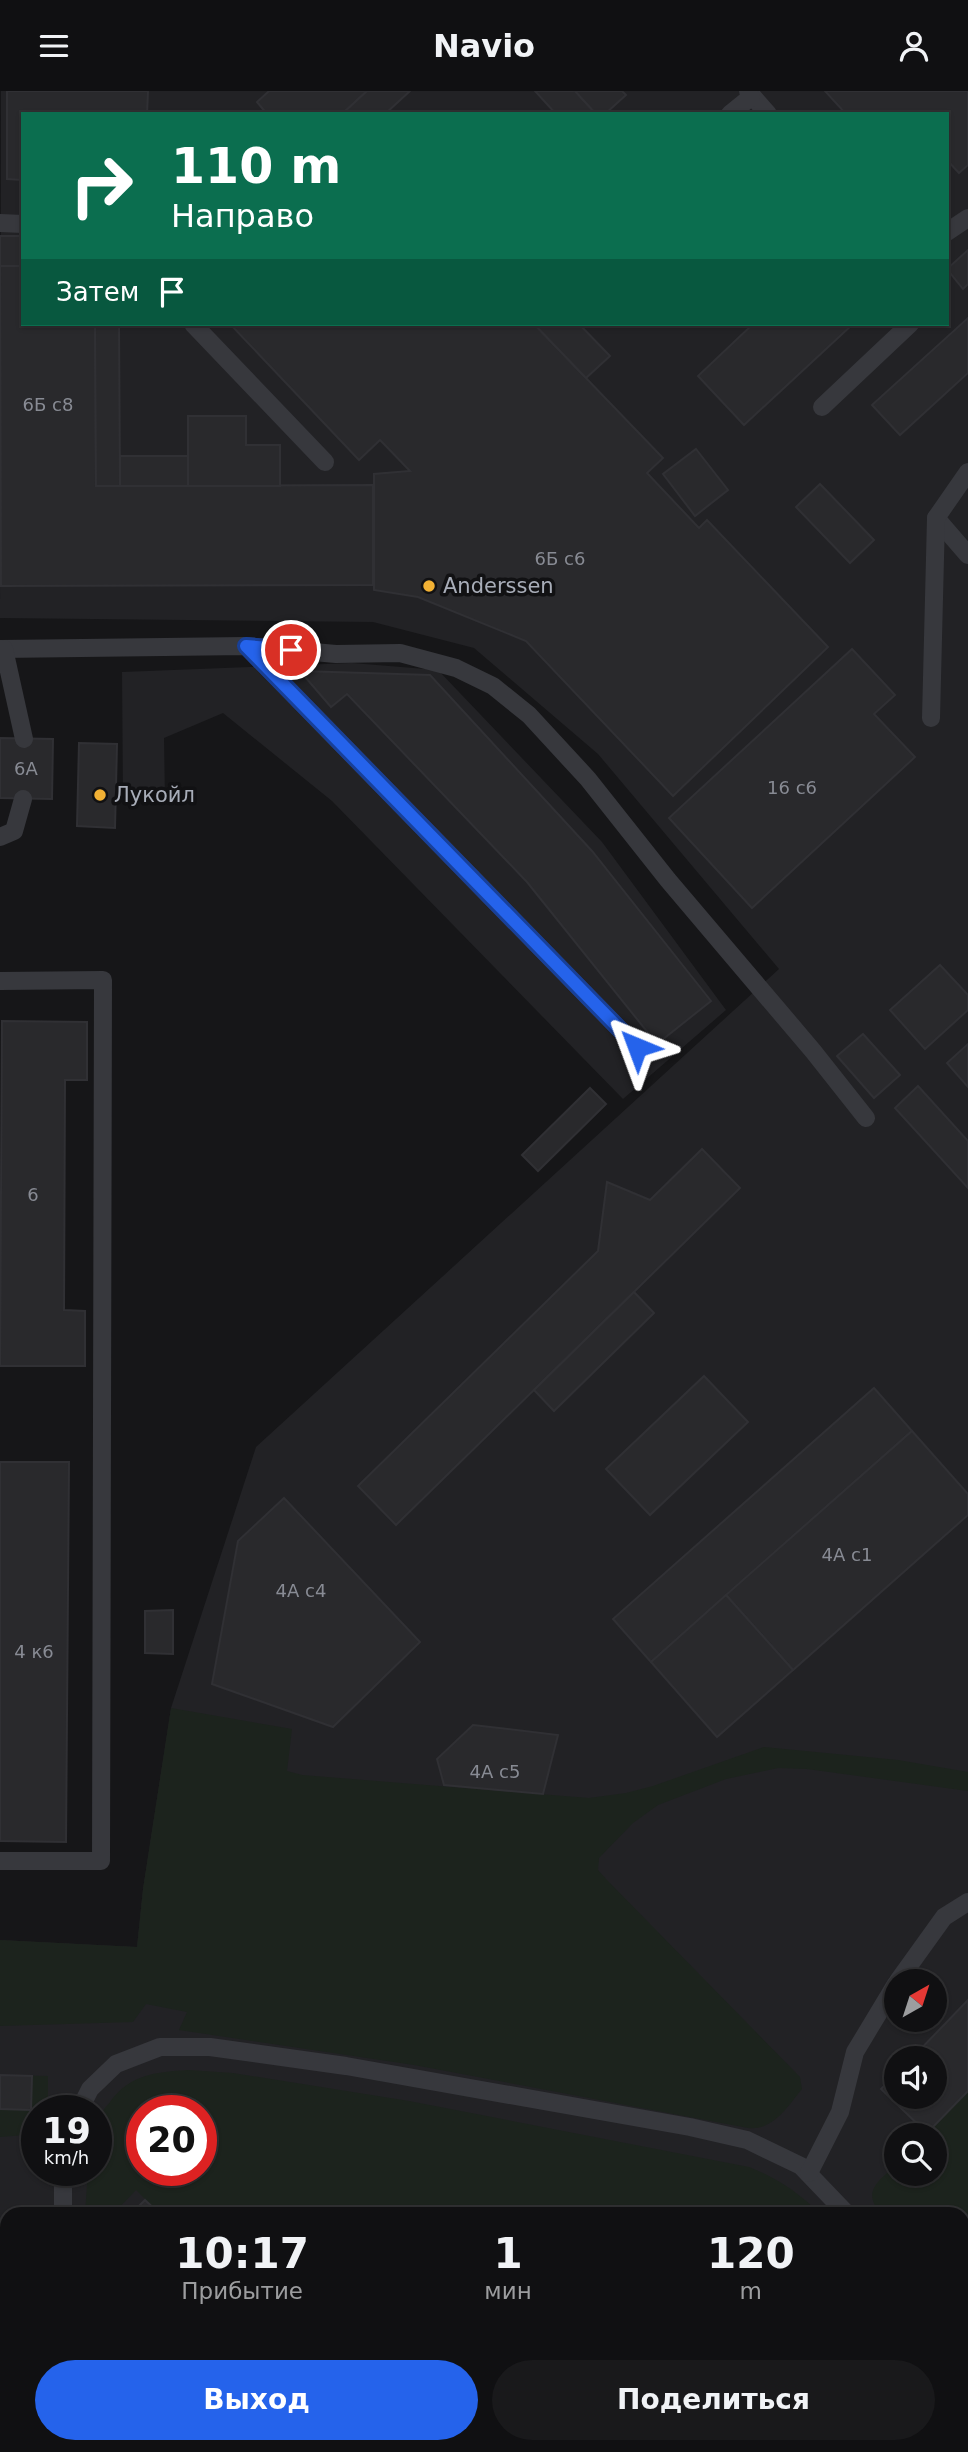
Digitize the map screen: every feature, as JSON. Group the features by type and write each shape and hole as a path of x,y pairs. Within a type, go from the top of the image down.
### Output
{"lane":[{"path":"732,112 750,94 766,112"},
{"path":"949,231 968,218"},
{"path":"0,223 21,223"},
{"path":"195,326 325,462"},
{"path":"822,408 908,326"},
{"path":"932,718 936,518 968,472"},
{"path":"936,518 968,555"},
{"path":"246,646 637,1047"},
{"path":"24,739 2,649 246,646 336,654 400,653 456,668 493,686 530,715 588,779 668,880 813,1051 866,1118"},
{"path":"0,837 14,831 23,799"},
{"path":"0,981 103,980 101,1861 0,1861"},
{"path":"906,1969 944,1917 968,1902"},
{"path":"809,2173 840,2112 855,2052 884,2004"},
{"path":"87,2095 116,2064 160,2047 210,2047 346,2066 690,2127 747,2140 774,2151 809,2173 841,2207"},
{"path":"62,2207 63,2186"}],"shaded area":[{"path":"1,91 968,91 968,2207 0,2207 0,1940 137,1947 143,1889 171,1708 256,1447 779,969 598,754 474,648 373,622 0,618"},
{"path":"352,663 438,670 602,842 726,1010 623,1099 332,801 223,713 164,738 165,800 123,799 122,672"},
{"path":"171,1708 292,1729 287,1771 302,1775 589,1798 653,1786 764,1747 898,1760 968,1772 968,1791 807,1769 778,1768 726,1779 658,1805 633,1823 599,1858 598,1870 606,1879 800,2077 802,2089 785,2110 765,2126 757,2128 414,2065 179,2030 187,2012 146,2004 133,2022 0,2026 0,1940 137,1947 143,1889"},
{"path":"188,2070 233,2073 409,2101 749,2167 787,2186 813,2207 153,2207 136,2190 120,2207 85,2207 87,2186 112,2186 112,2100 126,2085 145,2076"},
{"path":"0,2075 48,2076 48,2095 21,2095 21,2135 0,2137"},
{"path":"968,2091 968,2207 876,2207 872,2193 884,2176 884,2186 947,2186 947,2123 937,2123"}],"building":[{"path":"7,91 148,91 147,112 21,112 21,180 7,179"},
{"path":"269,91 367,91 344,112 265,112 257,102"},
{"path":"367,91 410,91 387,112 344,112"},
{"path":"535,91 575,91 594,112 554,112"},
{"path":"575,91 622,91 626,95 607,112 594,112"},
{"path":"825,91 968,91 968,165 959,173 949,162 949,112 844,112"},
{"path":"0,236 21,236 21,266 0,266"},
{"path":"968,250 968,284 963,289 949,272 949,267"},
{"path":"0,266 21,266 21,326 95,326 96,486 373,485 373,585 1,586"},
{"path":"968,318 968,373 900,435 872,405"},
{"path":"95,326 119,326 120,486 96,486"},
{"path":"232,326 536,326 663,458 647,473 699,528 707,520 828,647 673,796 526,641 418,597 374,590 374,474 410,471 380,440 359,460"},
{"path":"536,326 581,326 610,356 586,378"},
{"path":"751,326 851,326 744,425 698,376"},
{"path":"188,416 246,416 246,445 280,445 280,486 188,486"},
{"path":"696,449 728,490 695,516 663,474"},
{"path":"120,456 188,456 188,486 120,486"},
{"path":"820,484 874,540 850,563 796,507"},
{"path":"852,649 895,695 874,714 915,757 752,908 669,818"},
{"path":"300,671 430,675 592,851 711,1001 657,1044 527,882 347,694 331,707"},
{"path":"0,738 53,739 52,799 0,798"},
{"path":"79,743 117,744 115,828 77,826"},
{"path":"940,965 968,995 968,1010 925,1049 890,1010"},
{"path":"2,1021 87,1022 87,1080 65,1080 64,1310 85,1311 85,1366 0,1366"},
{"path":"863,1034 900,1075 874,1098 837,1056"},
{"path":"968,1044 968,1087 947,1063"},
{"path":"918,1086 968,1141 968,1188 895,1108"},
{"path":"590,1088 606,1104 538,1171 522,1155"},
{"path":"702,1149 740,1188 396,1525 358,1486 598,1251 607,1182 650,1200"},
{"path":"634,1292 654,1313 554,1411 534,1390"},
{"path":"704,1376 748,1422 650,1515 606,1469"},
{"path":"874,1388 912,1431 651,1662 613,1619"},
{"path":"912,1431 968,1494 968,1515 793,1670 726,1595"},
{"path":"0,1462 69,1462 66,1842 0,1841"},
{"path":"284,1498 420,1642 333,1727 212,1684 238,1541"},
{"path":"726,1595 793,1670 717,1737 651,1662"},
{"path":"173,1610 173,1654 145,1653 145,1611"},
{"path":"473,1725 558,1735 543,1794 444,1785 437,1759"},
{"path":"968,2000 968,2091 937,2123 917,2123 902,2109 947,2109 947,2046 924,2046 937,2032 947,2032 947,2022"},
{"path":"0,2075 32,2076 31,2095 21,2095 21,2110 0,2109"},
{"path":"145,2200 152,2207 138,2207"}],"place":[{"name":"Anderssen","path":"429,586"},
{"name":"Лукойл","path":"100,795"}],"route":[{"path":"291,650 246,646 637,1047"}]}
